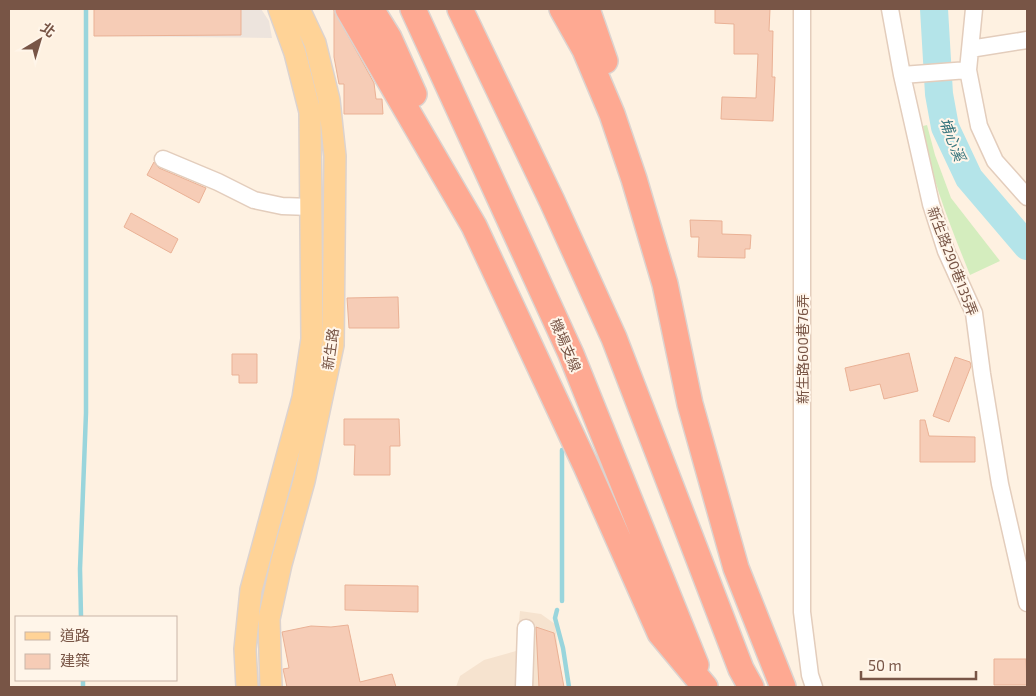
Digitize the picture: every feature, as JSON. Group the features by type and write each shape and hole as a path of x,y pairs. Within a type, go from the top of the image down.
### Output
{"highway":[{"path":"348,9 474,226"},
{"path":"371,9 388,38 590,475 660,633 705,687"},
{"name":"機場支線","path":"413,9 571,354 705,687"},
{"path":"460,9 548,192 614,338 741,669 751,687"},
{"path":"562,9 584,50 612,114 666,284"},
{"path":"586,9 645,167 661,230 666,284 690,404 736,568 783,687"}],"main road":[{"name":"新生路","path":"248,687 245,649 251,590 304,398 312,339 310,112 295,52 278,9"},
{"name":"新生路","path":"271,687 269,620 281,564 304,482 333,345 335,156 329,100 315,43 299,9"}],"lane":[{"name":"新生路600巷76弄","path":"802,9 802,612 810,675 814,687"},
{"name":"新生路290巷135弄","path":"890,9 902,75 931,204 946,251 974,313 1000,484 1027,604"},
{"path":"974,9 968,70 979,126 995,161 1027,197"},
{"path":"970,49 1027,40"},
{"path":"902,75 968,70"},
{"path":"163,159 218,182 254,200 282,206 311,207"},
{"path":"524,687 526,628"}],"shaded area":[{"path":"94,9 261,9 269,21 272,38 94,36"},
{"path":"520,611 541,614 555,624 562,687 456,687 460,676 484,660 516,651"}],"green space":[{"path":"927,125 935,155 951,198 1000,261 970,275 936,183 923,126"}],"building":[{"path":"94,9 241,9 241,35 94,36"},
{"path":"715,9 770,9 769,31 773,31 772,77 775,77 773,121 721,119 722,97 756,98 758,54 734,54 734,24 715,23"},
{"path":"334,10 374,83 376,99 382,99 383,114 344,114 344,84 339,84 334,57"},
{"path":"154,162 159,168 206,188 199,203 147,175"},
{"path":"131,213 178,239 171,253 124,227"},
{"path":"690,220 722,221 722,234 751,235 750,249 745,249 745,258 698,257 699,237 691,237"},
{"path":"398,297 399,328 349,328 347,298"},
{"path":"909,353 918,391 884,399 880,384 850,391 845,368"},
{"path":"232,354 257,354 257,383 239,383 239,375 232,375"},
{"path":"955,357 970,362 971,366 949,422 933,416"},
{"path":"344,419 399,419 400,446 390,446 390,475 354,475 355,445 344,445"},
{"path":"920,420 925,420 929,436 975,437 975,462 920,462"},
{"path":"345,585 418,586 418,612 345,610"},
{"path":"348,625 360,682 392,674 396,687 287,687 283,669 289,668 282,632 311,626 331,627"},
{"path":"536,627 554,633 564,687 539,687"},
{"path":"994,659 1026,659 1027,685 994,685"}],"waterway":[{"path":"81,616 80,569 86,413 86,9"},
{"name":"埔心溪","path":"934,9 939,94 945,127 969,178 1027,246"},
{"path":"562,450 562,601"},
{"path":"557,610 555,618 563,648 569,687"},
{"path":"83,681 83,687"}]}
